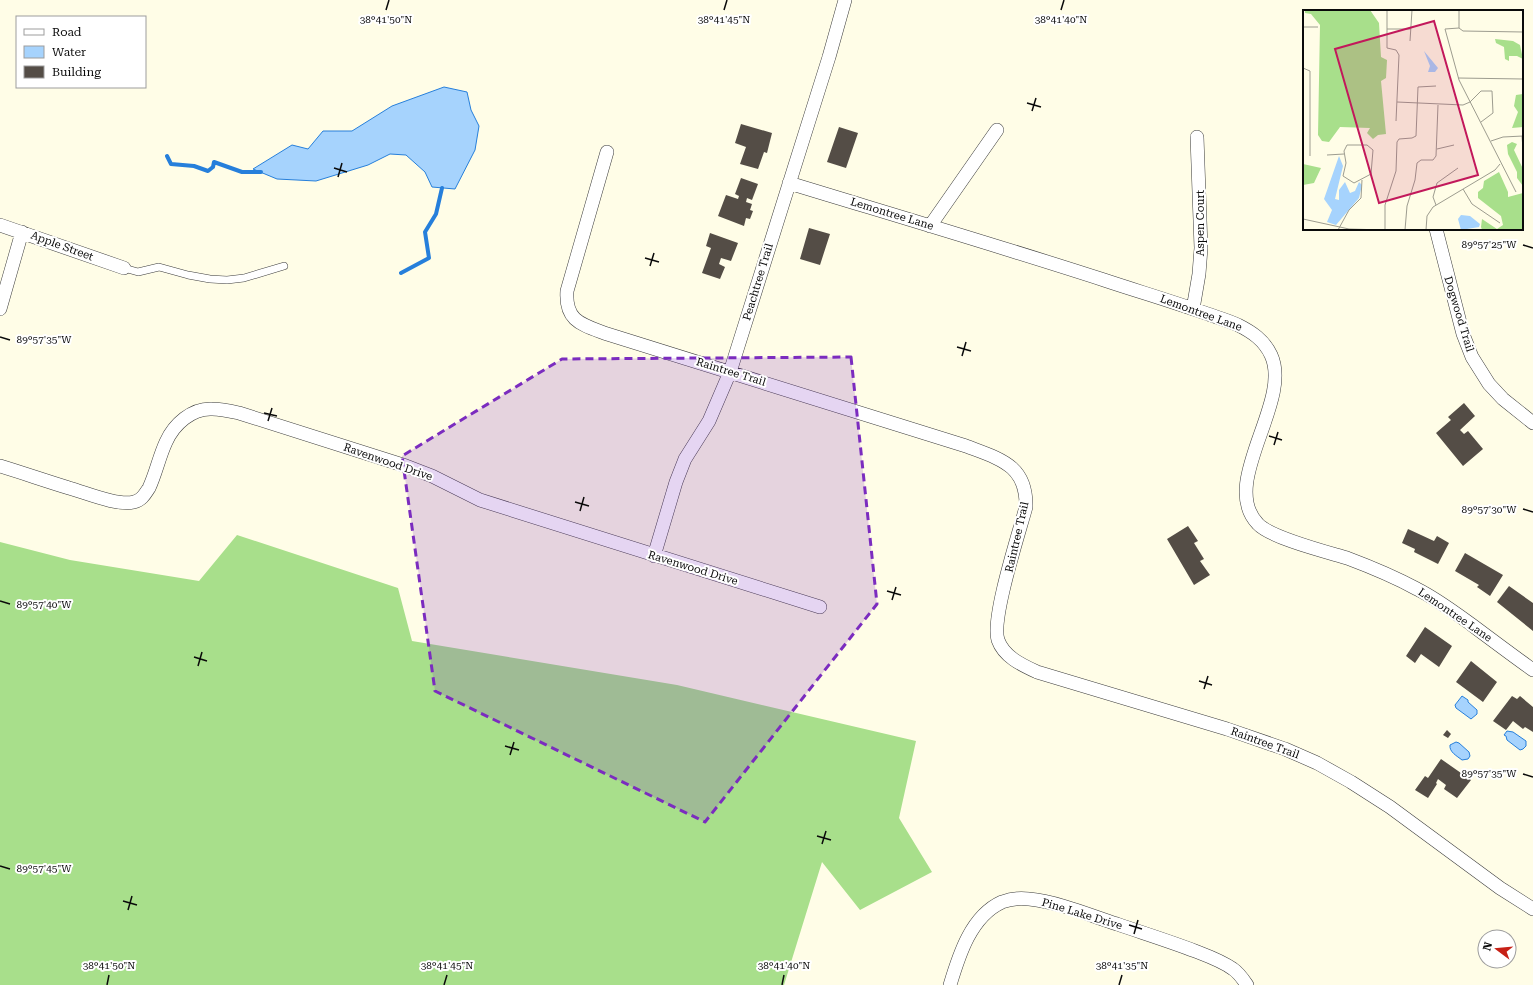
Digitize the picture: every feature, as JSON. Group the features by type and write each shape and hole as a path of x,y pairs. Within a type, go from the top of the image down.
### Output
{"street":[{"name":"Peachtree Trail","path":"654,556 676,482 685,459 708,421 730,372 829,57 845,0"},
{"path":"930,226 997,130"},
{"name":"Aspen Court","path":"1194,309 1201,248 1197,137"},
{"name":"Raintree Trail","path":"607,152 567,291 566,302 568,310 573,317 583,325 604,333 966,446 996,458 1010,466 1019,474 1024,483 1026,507 1000,603 997,621 997,635 1004,650 1019,663 1037,672 1227,729 1286,749 1317,763 1351,782 1390,807 1500,888 1533,909"},
{"name":"Lemontree Lane","path":"789,183 1062,266 1194,309 1235,324 1253,334 1266,346 1274,363 1276,372 1274,389 1249,470 1246,487 1246,496 1250,512 1257,524 1276,535 1351,560 1420,590 1447,607 1533,670"},
{"name":"Apple Street","path":"0,225 124,268"},
{"name":"Dogwood Trail","path":"1436,230 1463,334 1472,357 1490,384 1503,399 1533,423"},
{"path":"0,310 22,232"},
{"name":"Ravenwood Drive","path":"0,466 43,480 127,503 138,500 146,493 152,482 166,442 174,428 185,417 204,409 222,410 239,413 406,466 432,476 480,500 820,607"},
{"name":"Pine Lake Drive","path":"950,985 965,945 974,928 983,916 1003,902 1014,899 1028,898 1078,911 1213,958 1233,969 1247,985"}],"lane":[{"path":"124,268 138,272 159,268 210,279 227,280 251,276 284,266"}],"highlighted area":[{"path":"851,357 877,604 705,822 435,691 402,456 562,359"}],"green space":[{"path":"237,535 398,588 412,641 677,685 916,741 899,818 932,872 860,910 822,862 784,985 0,985 0,542 70,560 199,581"}],"water":[{"path":"444,87 467,92 471,110 479,126 475,150 455,189 432,187 425,172 406,155 390,154 368,165 316,181 277,179 253,169 292,145 308,149 323,131 352,131 392,106"},
{"path":"1462,696 1477,710 1477,714 1471,719 1456,708 1455,705"},
{"path":"1507,731 1513,732 1526,741 1526,746 1520,750 1507,740 1506,736 1504,735"},
{"path":"1456,742 1469,752 1470,756 1468,759 1462,760 1452,752 1450,745"}],"building":[{"path":"741,124 772,133 767,153 764,152 758,169 740,164 746,147 735,143"},
{"path":"839,127 858,133 846,168 827,162"},
{"path":"741,178 758,184 752,200 747,198 746,202 752,204 750,210 753,211 750,219 746,218 744,226 718,216 726,195 738,199 739,196 735,194"},
{"path":"809,228 830,234 820,265 800,259"},
{"path":"710,233 738,243 731,261 721,258 719,264 725,267 720,279 702,273 711,248 706,246"},
{"path":"1464,403 1475,416 1460,430 1464,434 1468,431 1483,449 1463,466 1436,433 1451,420 1448,417"},
{"path":"1188,526 1198,541 1194,543 1204,559 1200,561 1210,575 1194,585 1167,539"},
{"path":"1408,529 1434,541 1437,536 1449,543 1438,564 1414,552 1415,549 1402,543"},
{"path":"1465,553 1503,575 1490,596 1477,587 1479,585 1455,571"},
{"path":"1509,586 1533,603 1533,631 1497,602"},
{"path":"1425,627 1452,646 1439,667 1421,654 1415,663 1406,656"},
{"path":"1471,661 1497,682 1483,702 1456,682"},
{"path":"1512,696 1517,699 1520,696 1533,707 1533,732 1525,727 1523,729 1513,721 1506,730 1493,721"},
{"path":"1447,730 1451,734 1448,738 1443,735"},
{"path":"1441,759 1471,780 1457,798 1444,789 1446,785 1438,779 1437,784 1428,798 1415,790 1425,776 1428,778"}],"waterway":[{"path":"167,156 171,164 194,166 208,171 213,167 214,162 242,172 261,172"},
{"path":"401,273 429,258 425,232 436,214 442,188"}]}
